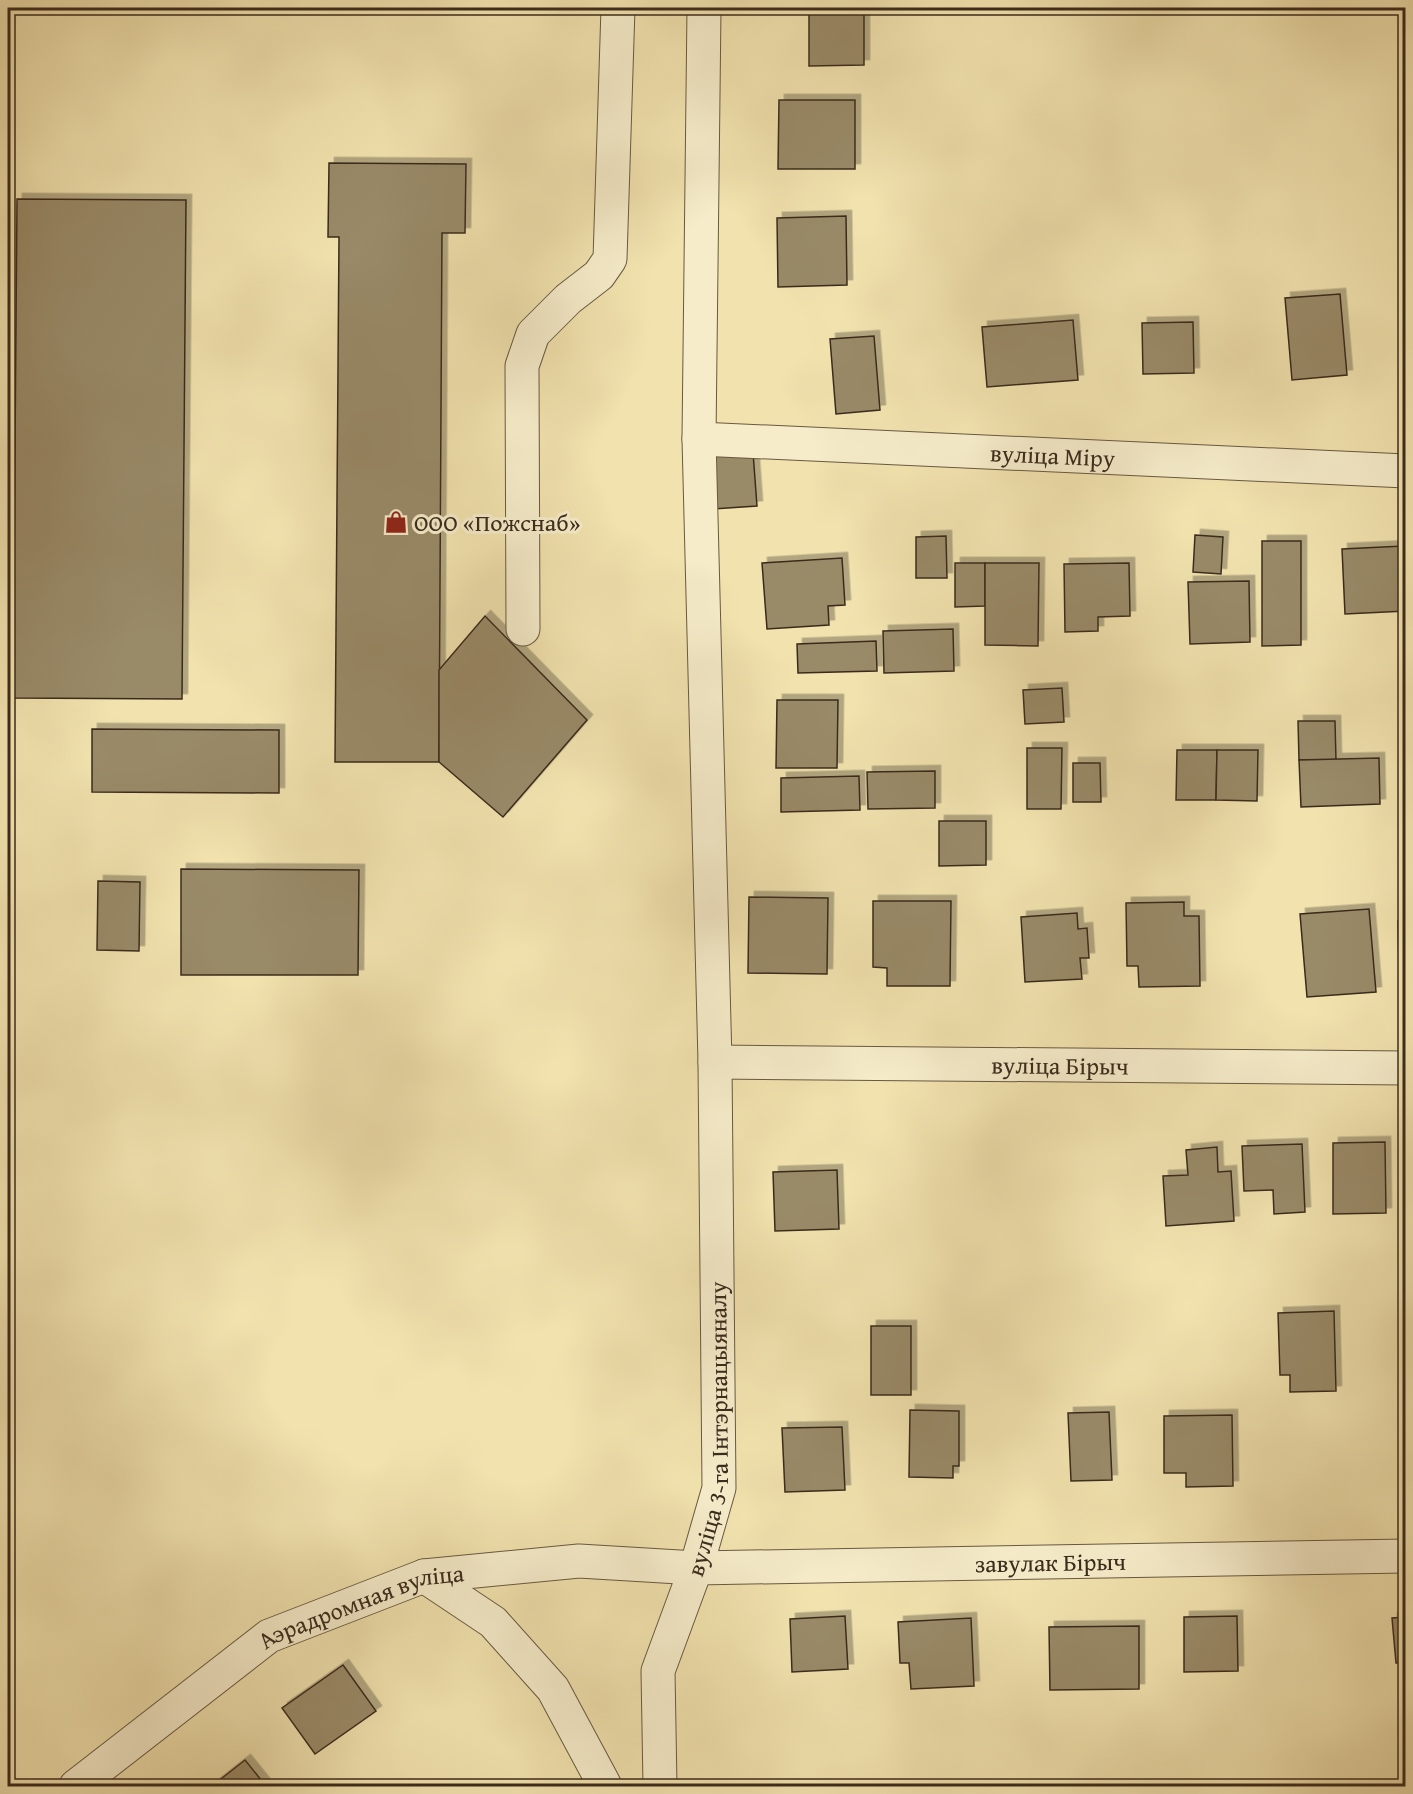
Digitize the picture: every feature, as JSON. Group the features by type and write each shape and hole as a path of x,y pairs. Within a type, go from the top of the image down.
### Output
{"street":[{"path":"523,629 522,366 533,334 568,299 599,275 610,259 618,8"},
{"name":"вуліца 3-га Інтэрнацыяналу","path":"660,1786 658,1671 696,1568 719,1488 715,1062 699,439 704,8"},
{"name":"вуліца Міру","path":"699,439 1406,471"},
{"name":"вуліца Бірыч","path":"715,1062 1406,1068"},
{"name":"завулак Бірыч","path":"696,1568 1406,1556"},
{"name":"Аэрадромная вуліца","path":"76,1786 269,1636 424,1576 579,1561 696,1568"},
{"path":"424,1576 493,1622 553,1689 604,1784 603,1786"}],"building":[{"path":"809,8 864,8 864,65 809,66"},
{"path":"779,100 855,100 855,169 778,169"},
{"path":"329,163 466,164 465,233 442,233 439,762 335,762 339,237 328,237"},
{"path":"17,199 186,200 182,699 13,698"},
{"path":"846,216 847,285 778,287 777,218"},
{"path":"1340,294 1347,375 1292,380 1285,298"},
{"path":"1073,320 1078,380 987,387 982,327"},
{"path":"1193,322 1194,373 1143,374 1142,323"},
{"path":"874,336 880,410 836,414 830,339"},
{"path":"753,452 757,506 713,509 709,456"},
{"path":"1195,535 1223,537 1221,574 1193,572"},
{"path":"946,536 947,578 916,578 916,537"},
{"path":"1262,541 1301,541 1301,645 1262,646"},
{"path":"1403,546 1406,611 1345,614 1342,549"},
{"path":"842,558 845,605 828,606 829,625 767,629 762,563"},
{"path":"955,563 985,563 985,606 955,607"},
{"path":"985,563 1039,563 1038,646 985,645"},
{"path":"1129,563 1130,616 1098,617 1098,631 1065,632 1064,564"},
{"path":"1249,581 1250,642 1190,644 1188,582"},
{"path":"485,616 587,720 503,817 439,762 439,670"},
{"path":"953,629 954,671 884,673 883,631"},
{"path":"876,641 877,671 798,673 797,644"},
{"path":"1062,688 1064,722 1025,724 1023,690"},
{"path":"777,700 838,700 837,768 776,768"},
{"path":"1298,721 1335,721 1336,760 1299,760"},
{"path":"92,729 279,730 279,793 92,792"},
{"path":"1027,748 1062,748 1061,809 1027,809"},
{"path":"1177,750 1217,750 1216,800 1176,800"},
{"path":"1217,750 1258,750 1257,801 1216,800"},
{"path":"1379,758 1380,804 1301,807 1299,760"},
{"path":"1073,763 1100,763 1101,802 1073,802"},
{"path":"935,771 935,808 868,809 867,772"},
{"path":"859,776 860,810 781,812 781,778"},
{"path":"939,821 986,821 986,865 939,866"},
{"path":"181,869 359,870 358,975 181,975"},
{"path":"98,881 140,882 139,951 97,950"},
{"path":"749,897 828,898 827,974 748,973"},
{"path":"873,901 951,901 950,986 887,986 887,968 873,967"},
{"path":"1184,902 1184,916 1199,916 1200,986 1139,987 1138,966 1127,966 1126,903"},
{"path":"1369,909 1376,992 1307,997 1300,914"},
{"path":"1077,913 1078,929 1087,928 1089,958 1080,958 1082,979 1025,982 1021,917"},
{"path":"1398,921 1406,921 1406,971 1399,972"},
{"path":"1385,1142 1386,1213 1333,1214 1333,1143"},
{"path":"1302,1144 1305,1212 1274,1214 1273,1190 1244,1191 1242,1146"},
{"path":"1217,1147 1218,1172 1231,1171 1234,1221 1166,1226 1163,1176 1188,1175 1186,1150"},
{"path":"837,1170 839,1229 775,1231 773,1172"},
{"path":"1334,1311 1336,1391 1290,1392 1290,1375 1280,1375 1278,1313"},
{"path":"871,1326 911,1326 911,1395 871,1395"},
{"path":"910,1410 959,1411 959,1466 953,1466 953,1478 909,1477"},
{"path":"1109,1412 1112,1480 1071,1481 1068,1413"},
{"path":"1232,1415 1233,1486 1186,1487 1186,1473 1164,1473 1164,1416"},
{"path":"842,1427 845,1490 785,1492 782,1428"},
{"path":"845,1616 848,1669 792,1672 790,1619"},
{"path":"1237,1616 1238,1671 1184,1672 1184,1617"},
{"path":"1406,1617 1406,1663 1396,1663 1392,1618"},
{"path":"971,1618 974,1686 911,1689 909,1663 900,1663 898,1622"},
{"path":"1139,1626 1139,1689 1050,1690 1049,1627"},
{"path":"343,1665 376,1711 315,1754 282,1708"},
{"path":"245,1760 266,1786 212,1786"}],"place":[{"name":"ООО «Пожснаб»","path":"396,522"}]}
